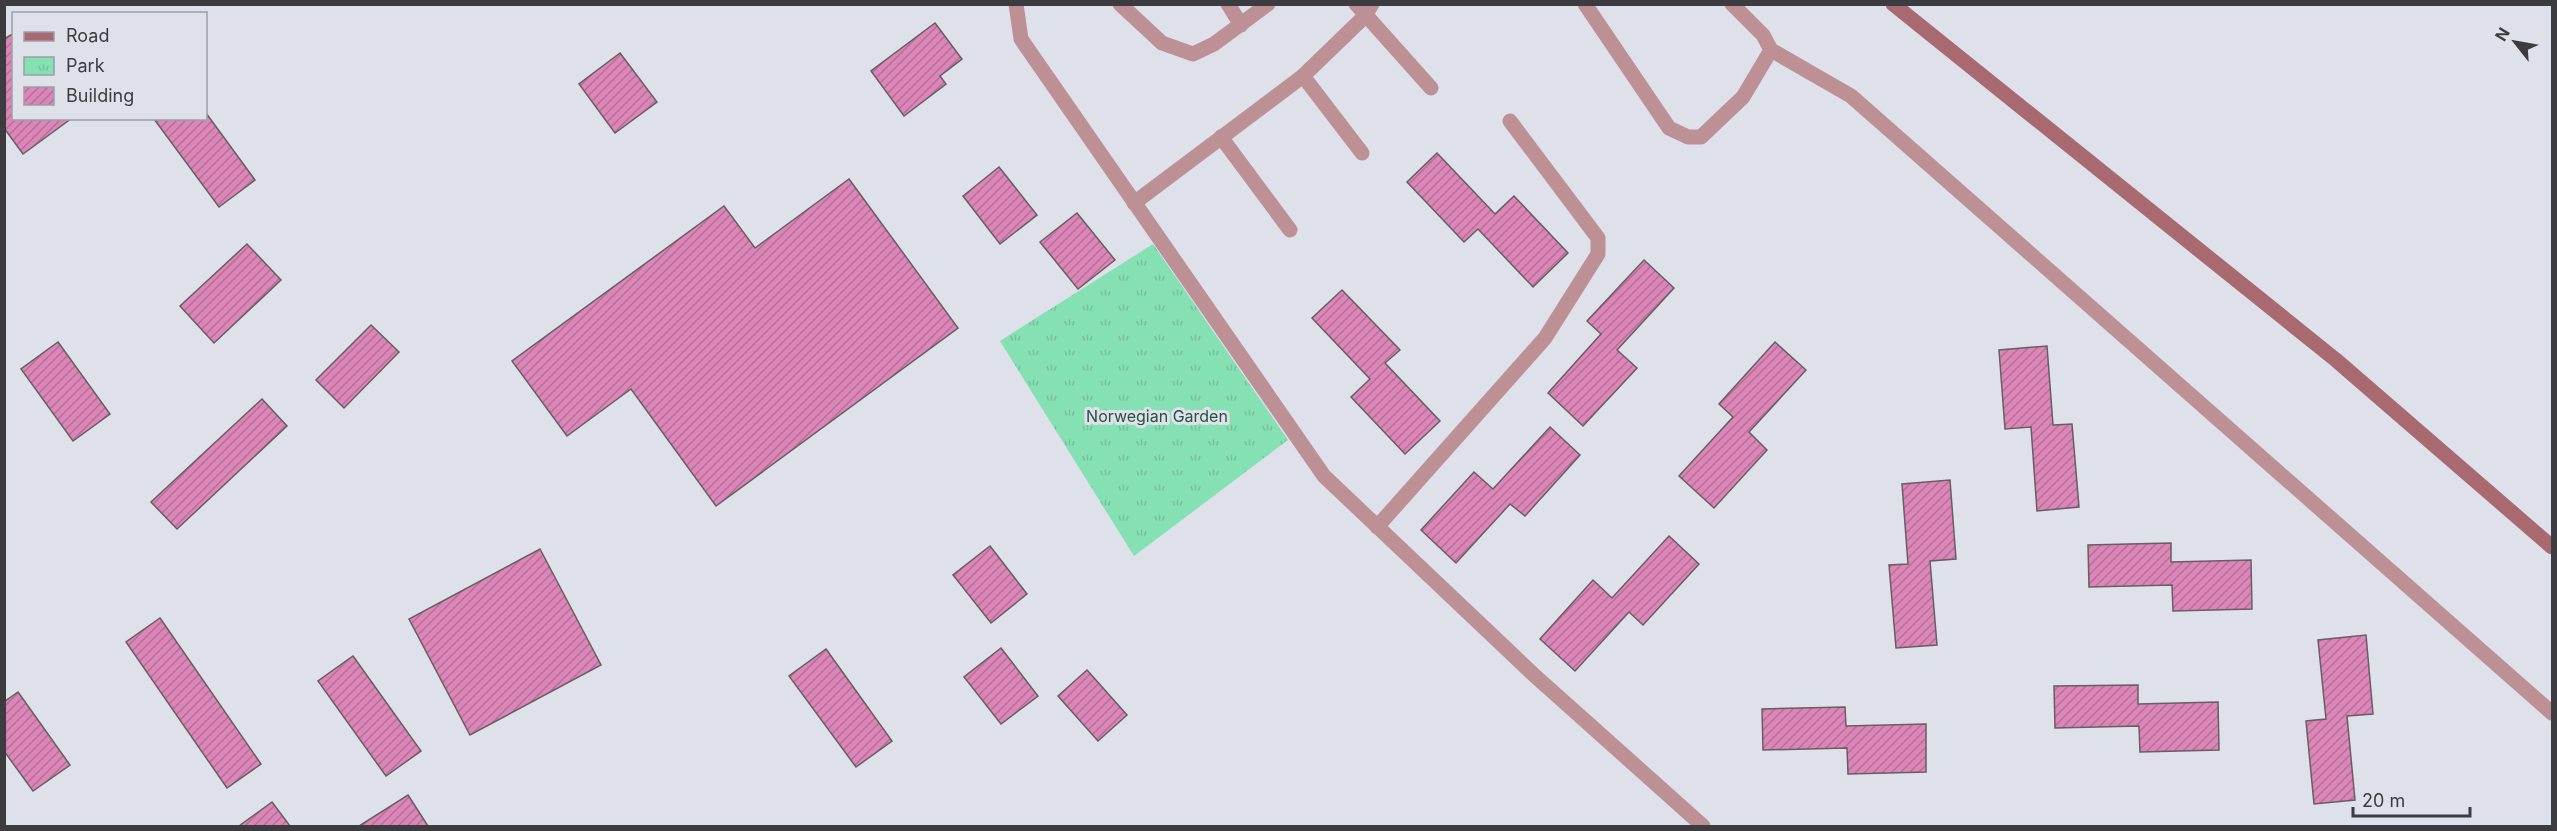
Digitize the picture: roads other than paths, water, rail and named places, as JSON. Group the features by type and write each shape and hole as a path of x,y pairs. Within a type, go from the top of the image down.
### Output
{"main road":[{"path":"1893,4 2336,360 2553,547"}],"street":[{"path":"1016,4 1021,39 1324,476 1534,675 1703,826"},
{"path":"1120,4 1162,43 1193,54 1214,44 1268,4"},
{"path":"1228,4 1241,25"},
{"path":"1585,4 1669,128 1688,136 1701,137 1743,97 1771,50"},
{"path":"1732,4 1763,35 1771,50 1851,96 2553,713"},
{"path":"1134,203 1303,76 1364,8 1431,88"},
{"path":"1303,76 1362,153"},
{"path":"1377,527 1545,338 1598,254 1598,238 1510,121"},
{"path":"1221,137 1290,230"}],"park label":[{"name":"Norwegian Garden","path":"1157,416"}]}
